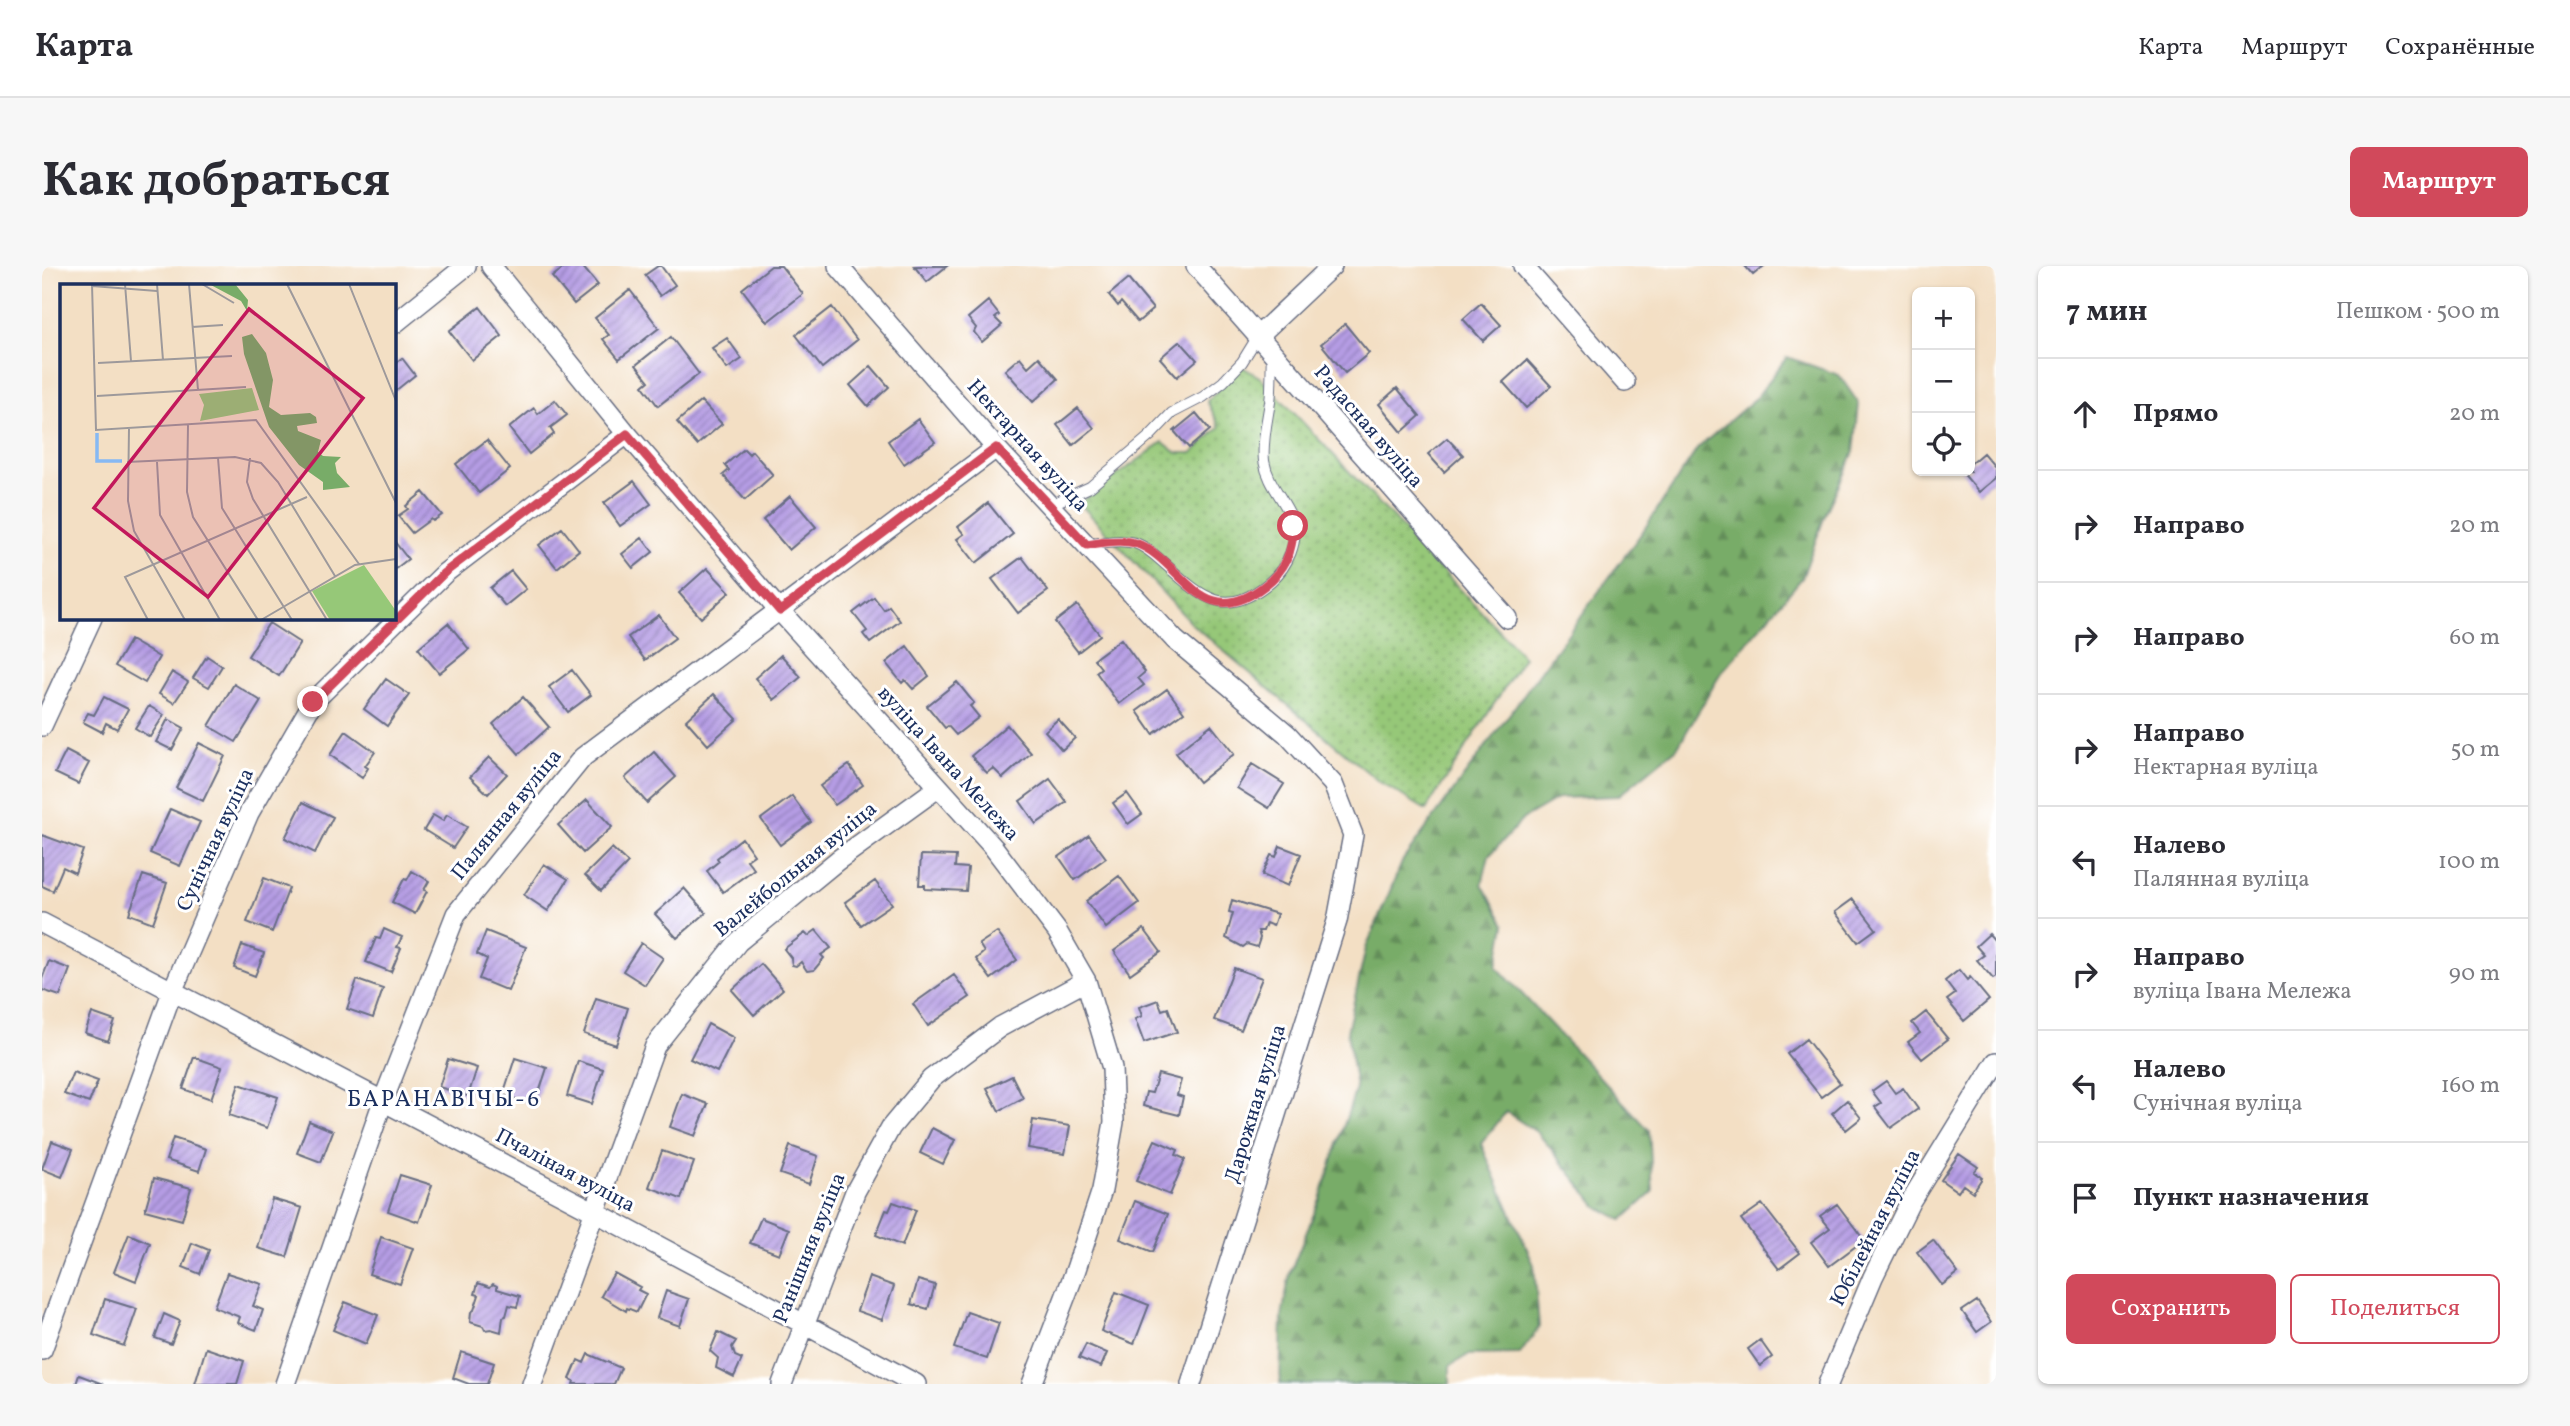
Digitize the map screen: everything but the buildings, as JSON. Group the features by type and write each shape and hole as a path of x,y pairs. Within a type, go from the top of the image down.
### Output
{"street":[{"path":"396,322 466,266"},
{"name":"вуліца Івана Мележа","path":"491,266 627,434 1024,886 1057,931 1086,981 1112,1068 1114,1122 1102,1190 1076,1269 1032,1384"},
{"name":"Нектарная вуліца","path":"838,266 996,448 1175,640 1287,734 1333,784 1353,835"},
{"name":"Радасная вуліца","path":"1196,266 1507,618"},
{"path":"1258,336 1332,266"},
{"path":"1523,266 1625,382"},
{"name":"Сунічная вуліца","path":"42,1350 172,992 249,813 313,702 444,573 627,434"},
{"name":"Палянная вуліца","path":"285,1384 383,1101 456,914 583,757 996,448"},
{"path":"42,726 91,620"},
{"name":"Валейбольная вуліца","path":"532,1384 655,1046 738,942 838,860 939,787"},
{"name":"Дарожная вуліца","path":"1191,1384 1337,921 1353,835"},
{"name":"Пчаліная вуліца","path":"42,923 595,1212 916,1384"},
{"name":"Ранішняя вуліца","path":"782,1384 855,1192 891,1127 931,1079 1000,1027 1086,981"},
{"name":"Юбілейная вуліца","path":"1828,1384 1858,1311 1910,1202 1996,1062"}],"lane":[{"path":"1051,505 1090,487 1172,413 1203,397 1223,382 1242,362 1258,336"},
{"path":"1087,545 1119,541 1146,548 1193,589 1219,601 1245,599 1276,577 1284,568 1292,548 1293,526 1291,517 1269,478 1264,459 1272,353"}],"green space":[{"path":"1787,357 1839,375 1859,404 1854,452 1827,510 1802,578 1721,673 1677,748 1618,796 1559,798 1523,819 1489,856 1482,884 1505,925 1497,967 1649,1130 1653,1192 1622,1220 1598,1207 1538,1133 1506,1112 1481,1144 1534,1265 1539,1327 1520,1354 1468,1355 1450,1366 1450,1384 1280,1384 1282,1316 1290,1273 1320,1199 1356,1088 1347,1032 1366,948 1403,860 1643,531 1698,448 1756,398"},
{"path":"1241,366 1261,378 1524,657 1426,810 1378,781 1193,625 1079,503 1163,442 1177,453 1192,453 1220,427 1207,401"}],"district":[{"name":"БАРАНАВІЧЫ-6","path":"444,1100"}],"route":[{"path":"313,702 444,573 627,434 780,611 996,448 1087,545 1119,541 1146,548 1193,589 1219,601 1245,599 1276,577 1284,568 1292,548 1293,526"}]}
